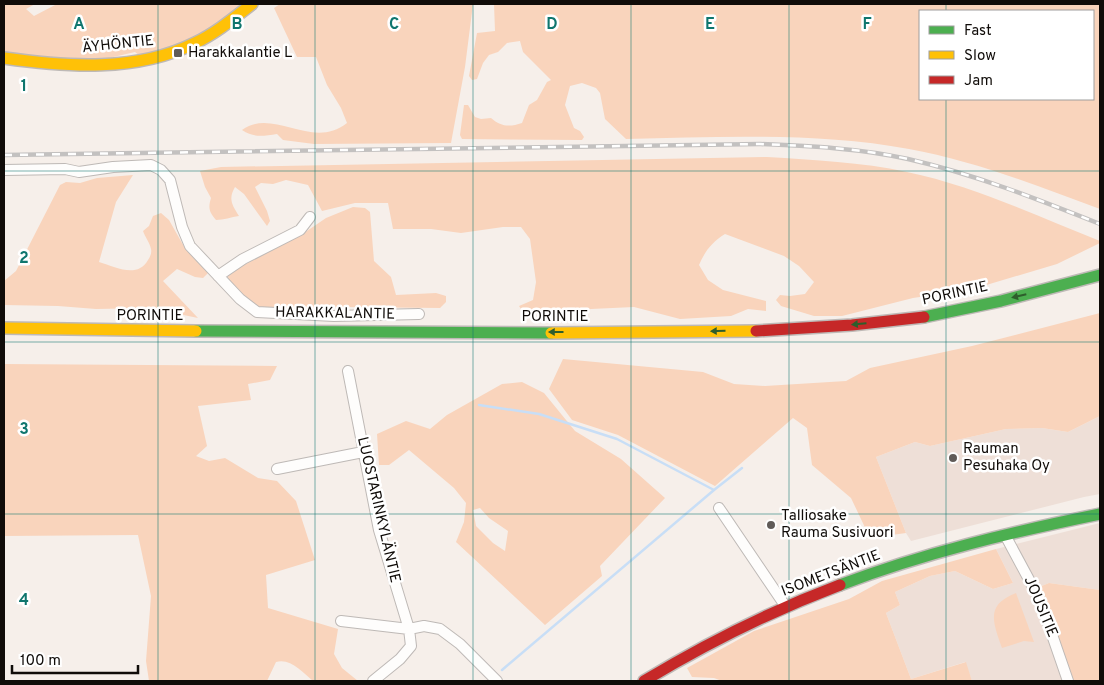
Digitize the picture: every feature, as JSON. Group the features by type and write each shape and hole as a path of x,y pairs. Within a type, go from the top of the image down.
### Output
{"main road":[{"name":"ÄYHÖNTIE","path":"4,58 48,64 74,64 115,63 158,57 203,39 228,23 252,4"},
{"name":"PORINTIE","path":"4,328 542,332 776,330 903,320 963,309 1066,285 1100,275"},
{"name":"PORINTIE","path":"904,331 967,320 1041,302"},
{"path":"4,323 77,330"},
{"name":"PORINTIE","path":"4,338 588,343 762,342"},
{"name":"ISOMETSÄNTIE","path":"644,681 704,646 786,607 854,579 1004,535 1100,514"}],"street":[{"name":"HARAKKALANTIE","path":"4,170 57,169 79,172 133,166 156,167 166,174 170,180 182,227 190,246 240,299 258,312 334,316 419,314"},
{"path":"218,276 243,259 300,230 310,217"},
{"name":"LUOSTARINKYLÄNTIE","path":"348,371 379,530 409,629"},
{"path":"277,470 363,452"},
{"path":"719,508 786,607"},
{"name":"JOUSITIE","path":"1004,535 1040,600 1068,681"},
{"path":"341,621 409,629 424,626 440,629 460,644 497,681"},
{"path":"373,681 400,659 410,646 409,629"}],"shaded area":[{"path":"4,4 35,4 26,9 34,16 57,4 241,4 219,23 185,42 141,57 135,52 109,58 4,58"},
{"path":"280,4 473,4 465,67 451,143 314,144 283,140 277,134 263,136 246,133 242,130 254,124 267,123 320,133 334,130 347,123 341,108 327,85 316,57 297,57 274,8"},
{"path":"494,4 1100,4 1100,209 1006,175 958,160 909,149 839,140 803,138 697,137 626,139 605,119 600,93 596,88 582,83 570,86 565,105 574,128 580,131 584,137 582,140 462,139 460,135 464,105 468,105 475,117 481,119 491,118 498,123 510,126 522,123 529,105 537,100 547,82 551,80 523,52 520,41 507,43 498,52 489,55 483,63 477,79 472,80 469,76 477,33 495,31"},
{"path":"767,157 872,166 932,178 1005,202 1100,241 1100,243 1057,264 973,289 913,298 842,316 814,316 781,306 776,300 780,295 805,294 814,282 799,266 784,256 725,234 709,247 699,265 708,280 723,290 766,301 766,311 748,309 731,316 680,319 634,307 591,309 557,315 523,312 519,306 533,300 536,282 530,239 521,227 503,227 461,233 431,229 393,229 388,203 355,203 322,211 308,185 286,180 273,184 261,183 255,187 267,211 270,221 267,226 244,194 235,187 231,199 234,209 239,216 216,220 210,210 211,198 200,171 221,167"},
{"path":"133,175 116,202 99,262 126,270 138,269 143,266 149,258 151,250 143,231 149,226 153,216 161,213 169,220 186,250 208,273 203,278 195,277 177,269 163,281 198,318 150,308 96,309 4,305 4,281 16,271 60,185 66,182 80,183 97,178"},
{"path":"353,207 365,208 370,212 374,261 391,277 396,295 436,293 446,296 446,302 440,308 345,307 262,309 246,299 232,285 227,274 304,233 326,218"},
{"path":"1100,313 1100,416 1068,432 1042,428 1006,429 930,446 915,442 876,457 906,533 870,538 851,498 812,465 807,428 793,418 715,486 618,435 572,420 549,389 563,359 703,372 734,384 765,386 846,381 870,368 972,346"},
{"path":"4,364 277,366 270,380 248,384 251,400 198,406 207,446 196,456 209,461 225,458 258,478 277,481 296,501 315,560 266,575 268,608 338,629 334,654 342,668 358,681 313,681 296,667 281,661 276,662 267,681 149,681 146,661 151,596 138,535 4,536"},
{"path":"522,382 544,393 575,431 621,459 665,498 600,566 602,576 545,625 456,542 464,522 466,503 454,488 409,450 389,465 379,465 377,434 406,421 430,429 447,415 502,384","holes":["480,508 489,518 508,531 505,551 493,543 476,526 473,510"]},
{"path":"1100,416 1100,494 911,541 906,533 876,457 915,442 930,446 1006,429 1042,428 1068,432"},
{"path":"1100,523 1100,590 1049,583 1039,587 1073,681 972,681 965,662 911,679 886,613 900,605 895,592 930,576 955,571 993,589 1013,583 996,549"},
{"path":"996,549 1013,583 993,589 955,571 930,576 895,592 900,605 886,613 911,679 966,662 972,681 722,681 714,678 692,677 687,668 754,631 849,599 882,581"},
{"path":"1049,583 1100,590 1100,681 1073,681 1039,587"},
{"path":"1016,593 1034,642 1024,641 1002,648 994,622 994,615 999,603"}],"waterway":[{"path":"479,405 539,414 617,439 714,490 502,670"},
{"path":"714,490 742,468"}],"railway":[{"path":"4,155 760,144 815,147 871,152 933,165 1005,188 1100,224"}],"traffic: fast":[{"path":"924,317 1001,301 1100,275"},
{"path":"196,331 551,333"},
{"path":"840,585 936,553 1034,528 1100,514"}],"traffic: slow":[{"path":"4,58 77,65 126,63 150,59 173,52 203,39 252,4"},
{"path":"4,328 196,331"},
{"path":"551,333 756,331"}],"traffic: jam":[{"path":"756,331 852,325 924,317"},
{"path":"644,681 740,628 840,585"}],"place":[{"name":"Harakkalantie L","path":"178,53"},
{"name":"Rauman Pesuhaka Oy","path":"953,458"},
{"name":"Talliosake Rauma Susivuori","path":"771,525"}]}
